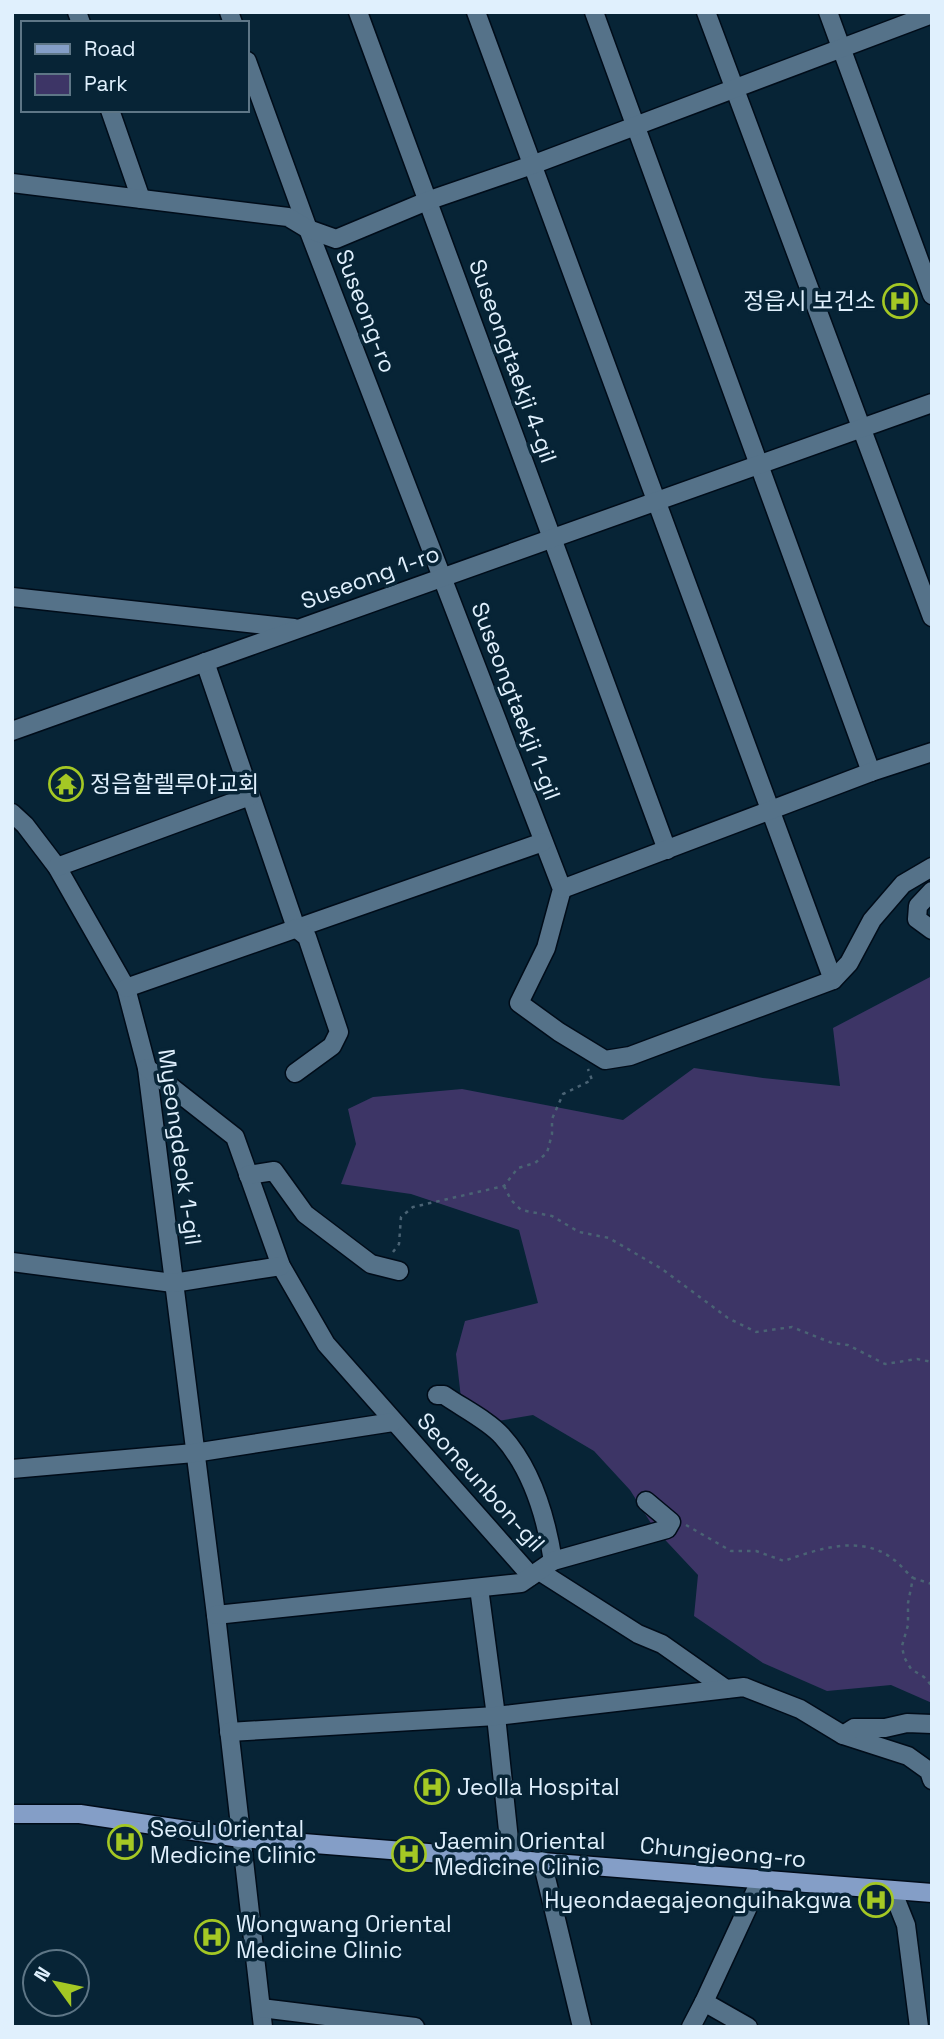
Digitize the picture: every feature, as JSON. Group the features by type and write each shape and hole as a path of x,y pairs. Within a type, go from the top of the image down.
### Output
{"main road":[{"name":"Chungjeong-ro","path":"12,1814 79,1814 240,1838 932,1894"}],"street":[{"name":"Suseongtaekji 4-gil","path":"358,12 552,538"},
{"path":"476,12 833,980"},
{"path":"594,12 872,772"},
{"path":"706,12 932,617"},
{"path":"828,12 932,295"},
{"path":"12,183 288,217 308,229 336,239 427,201 532,165 932,14"},
{"name":"Suseong-ro","path":"248,64 308,229 443,577"},
{"path":"111,112 141,199"},
{"name":"Suseong 1-ro","path":"12,731 932,402"},
{"path":"552,538 667,850"},
{"name":"Suseongtaekji 1-gil","path":"443,577 562,889"},
{"path":"12,597 299,628"},
{"path":"205,662 296,928 307,937 339,1032 332,1046 295,1073"},
{"path":"932,752 562,889 546,948 519,1003 605,1060 630,1056 833,980 849,963 873,920 903,884 932,867"},
{"path":"57,867 250,796"},
{"name":"Myeongdeok 1-gil","path":"12,813 25,825 57,867 126,988 147,1068 216,1615 263,2027"},
{"path":"126,988 543,842"},
{"path":"932,891 918,906 918,919 932,930"},
{"name":"Seoneunbon-gil","path":"147,1068 235,1137 281,1266 326,1343 393,1422 473,1508 541,1569"},
{"path":"248,1175 274,1171 305,1214 371,1264 398,1272"},
{"path":"12,1262 173,1283 281,1266"},
{"name":"Seoneunbon-gil","path":"438,1395 444,1395 501,1434 522,1462 544,1516 541,1569"},
{"name":"Seoneunbon-gil","path":"194,1454 393,1422"},
{"path":"12,1469 194,1454"},
{"path":"646,1502 671,1522"},
{"name":"Seoneunbon-gil","path":"541,1569 667,1529 671,1522"},
{"path":"216,1615 522,1583 541,1569 620,1623 662,1644 726,1689"},
{"path":"479,1588 511,1859"},
{"path":"229,1732 496,1716 744,1687 800,1709 843,1735 908,1756 929,1771 932,1780"},
{"path":"843,1735 854,1728 885,1728 907,1723 932,1724"},
{"path":"542,1861 582,2027"},
{"path":"691,2027 761,1879"},
{"path":"892,1890 906,1925 919,2027"},
{"path":"704,2002 748,2027"},
{"path":"261,2008 415,2027"}],"path":[{"path":"377,1265 400,1244 401,1217 413,1207 504,1186 518,1168 535,1163 547,1153 552,1134 552,1119 564,1094 593,1080 587,1067"},
{"path":"504,1186 511,1200 521,1210 552,1216 579,1232 609,1238 662,1269 728,1318 756,1332 792,1327 832,1343 848,1345 885,1364 917,1359 932,1362"},
{"path":"671,1522 691,1526 731,1550 756,1551 784,1561 839,1545 867,1547 892,1557 913,1578 932,1584"},
{"path":"913,1578 908,1603 908,1625 902,1646 904,1657 911,1669 932,1686"}],"green space":[{"path":"932,976 932,1703 891,1685 827,1691 763,1663 694,1616 698,1575 654,1528 630,1490 594,1451 533,1415 492,1422 461,1398 456,1354 465,1321 538,1303 519,1230 411,1194 341,1184 356,1144 348,1109 373,1097 462,1089 623,1120 694,1068 840,1086 833,1028"}],"place":[{"name":"정읍시 보건소","path":"900,301"},
{"name":"정읍할렐루야교회","path":"66,784"},
{"name":"Jeolla Hospital","path":"432,1787"},
{"name":"Seoul Oriental Medicine Clinic","path":"125,1842"},
{"name":"Jaemin Oriental Medicine Clinic","path":"409,1854"},
{"name":"Hyeondaegajeonguihakgwa","path":"876,1900"},
{"name":"Wongwang Oriental Medicine Clinic","path":"212,1937"}]}
